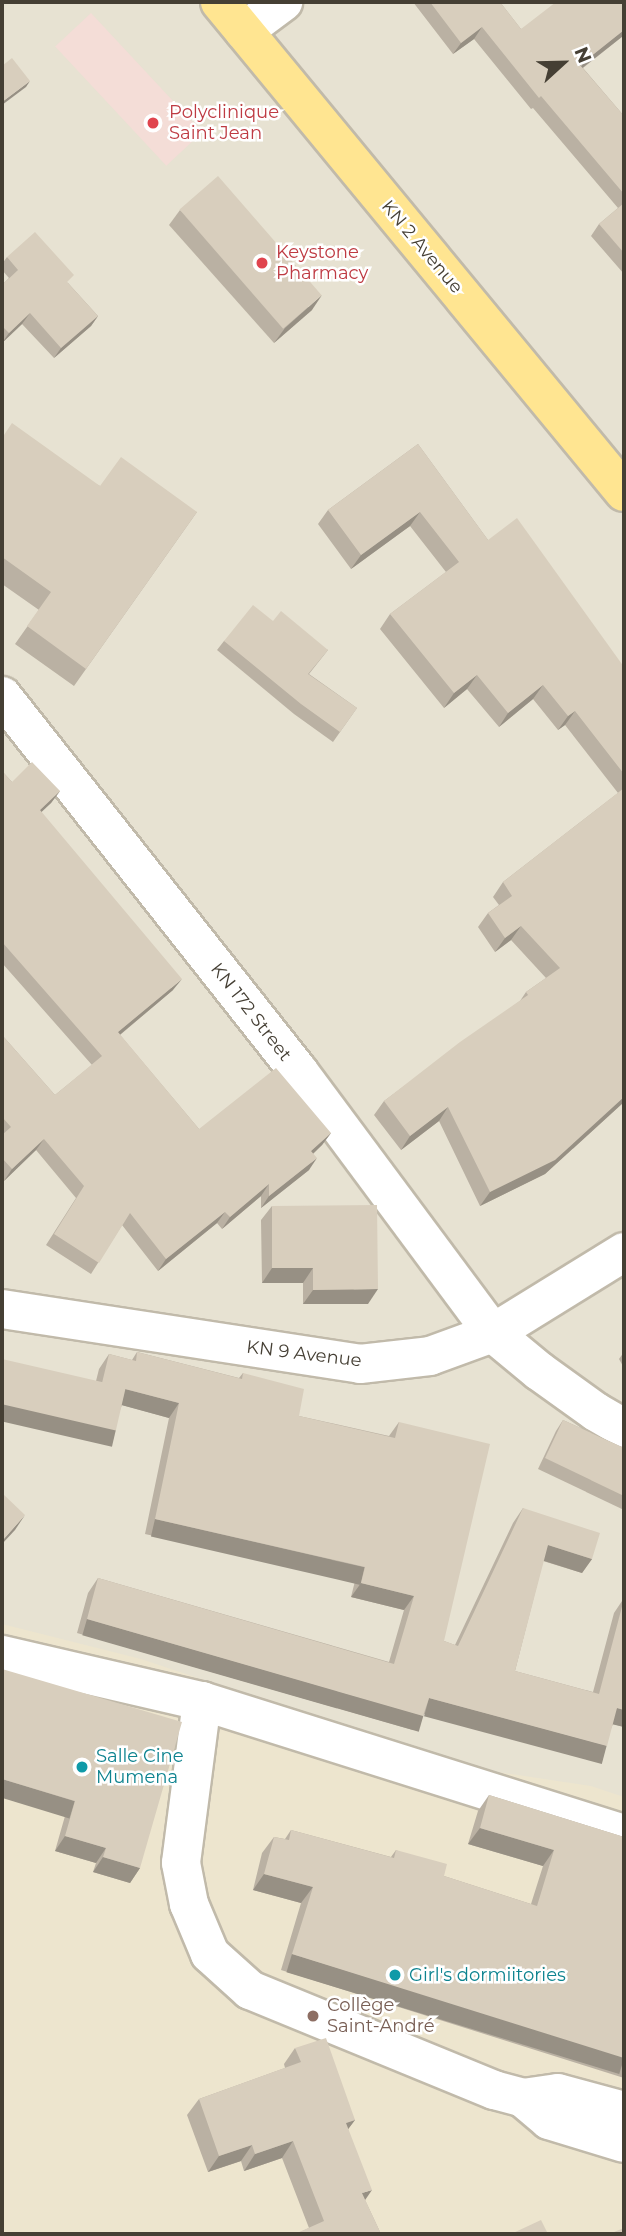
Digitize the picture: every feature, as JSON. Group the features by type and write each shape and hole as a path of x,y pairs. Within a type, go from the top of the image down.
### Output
{"main road":[{"name":"KN 2 Avenue","path":"220,2 624,492"}],"street":[{"path":"244,32 283,2"},
{"name":"KN 172 Street","path":"2,696 299,1072 494,1333 539,1371 624,1428"},
{"name":"KN 9 Avenue","path":"9,1302 360,1364 430,1356 494,1333 624,1252"},
{"path":"2,1655 202,1701 624,1834"},
{"path":"202,1701 181,1863 189,1904 210,1954 250,1990 388,2049 523,2098 549,2120 624,2143"},
{"path":"523,2098 558,2093 624,2110"}],"shaded area":[{"path":"2,2 624,2 624,2234 2,2234"},
{"path":"91,13 202,132 166,166 55,46"},
{"name":"Collège Saint-André","path":"2,1624 141,1659 464,1767 591,1786 624,1797 624,2234 2,2234"}],"building":[{"path":"430,2 500,2 521,29 556,2 624,2 624,30 580,65 624,116 624,194 541,96 539,98 482,27 461,43"},
{"path":"12,58 30,81 2,102 2,66"},
{"path":"218,176 322,295 283,329 180,209"},
{"path":"624,203 624,253 599,224"},
{"path":"35,232 74,275 67,282 98,316 61,348 30,313 9,333 2,326 2,285 18,270 7,257"},
{"path":"12,423 100,486 121,457 197,512 86,669 27,626 51,592 2,557 2,438"},
{"path":"418,444 488,540 517,518 624,667 624,774 575,711 568,716 543,685 508,713 477,675 454,693 390,614 459,562 420,512 361,555 328,510"},
{"path":"253,605 273,621 281,611 328,650 308,674 357,708 340,732 224,641"},
{"path":"32,762 60,791 40,810 182,979 118,1032 199,1129 276,1068 331,1133 311,1151 317,1158 269,1196 269,1184 230,1217 225,1212 166,1259 130,1213 99,1263 54,1234 84,1186 44,1139 12,1169 2,1158 2,1135 11,1127 2,1117 2,1035 55,1095 102,1056 2,942 2,771 12,782"},
{"path":"624,788 624,1097 555,1160 490,1192 448,1107 410,1136 384,1101 460,1042 528,995 526,992 560,968 521,926 505,938 488,913 512,896 503,882"},
{"path":"377,1205 378,1289 313,1290 313,1268 272,1268 272,1206"},
{"path":"137,1352 242,1379 243,1373 304,1389 299,1416 395,1438 399,1422 490,1444 444,1641 458,1646 523,1508 600,1533 592,1559 548,1545 515,1671 599,1694 624,1599 624,1710 617,1708 607,1746 429,1698 423,1716 87,1619 98,1578 394,1664 414,1596 361,1583 365,1567 155,1519 179,1403 102,1383 109,1354 136,1361"},
{"path":"2,1359 126,1388 116,1430 2,1404"},
{"path":"563,1420 624,1448 624,1496 545,1458"},
{"path":"2,1493 25,1515 2,1541"},
{"name":"Salle Cine Mumena","path":"2,1669 182,1722 140,1868 103,1857 106,1848 65,1836 75,1801 2,1779"},
{"path":"489,1795 624,1837 624,2058 292,1954 313,1887 264,1874 274,1837 289,1840 291,1830 394,1858 396,1850 447,1864 444,1876 537,1906 554,1850 480,1828"},
{"path":"326,2038 355,2120 346,2123 372,2190 362,2193 381,2234 298,2234 324,2221 293,2141 255,2154 252,2145 219,2156 199,2099 301,2062 295,2048"},
{"path":"541,2220 548,2234 511,2234"},
{"path":"624,2228 624,2234 609,2234"}],"place":[{"name":"Polyclinique Saint Jean","path":"153,123"},
{"name":"Keystone Pharmacy","path":"262,263"},
{"name":"Salle Cine Mumena","path":"82,1767"},
{"name":"Girl's dormiitories","path":"395,1975"},
{"name":"Collège Saint-André","path":"313,2016"}]}
